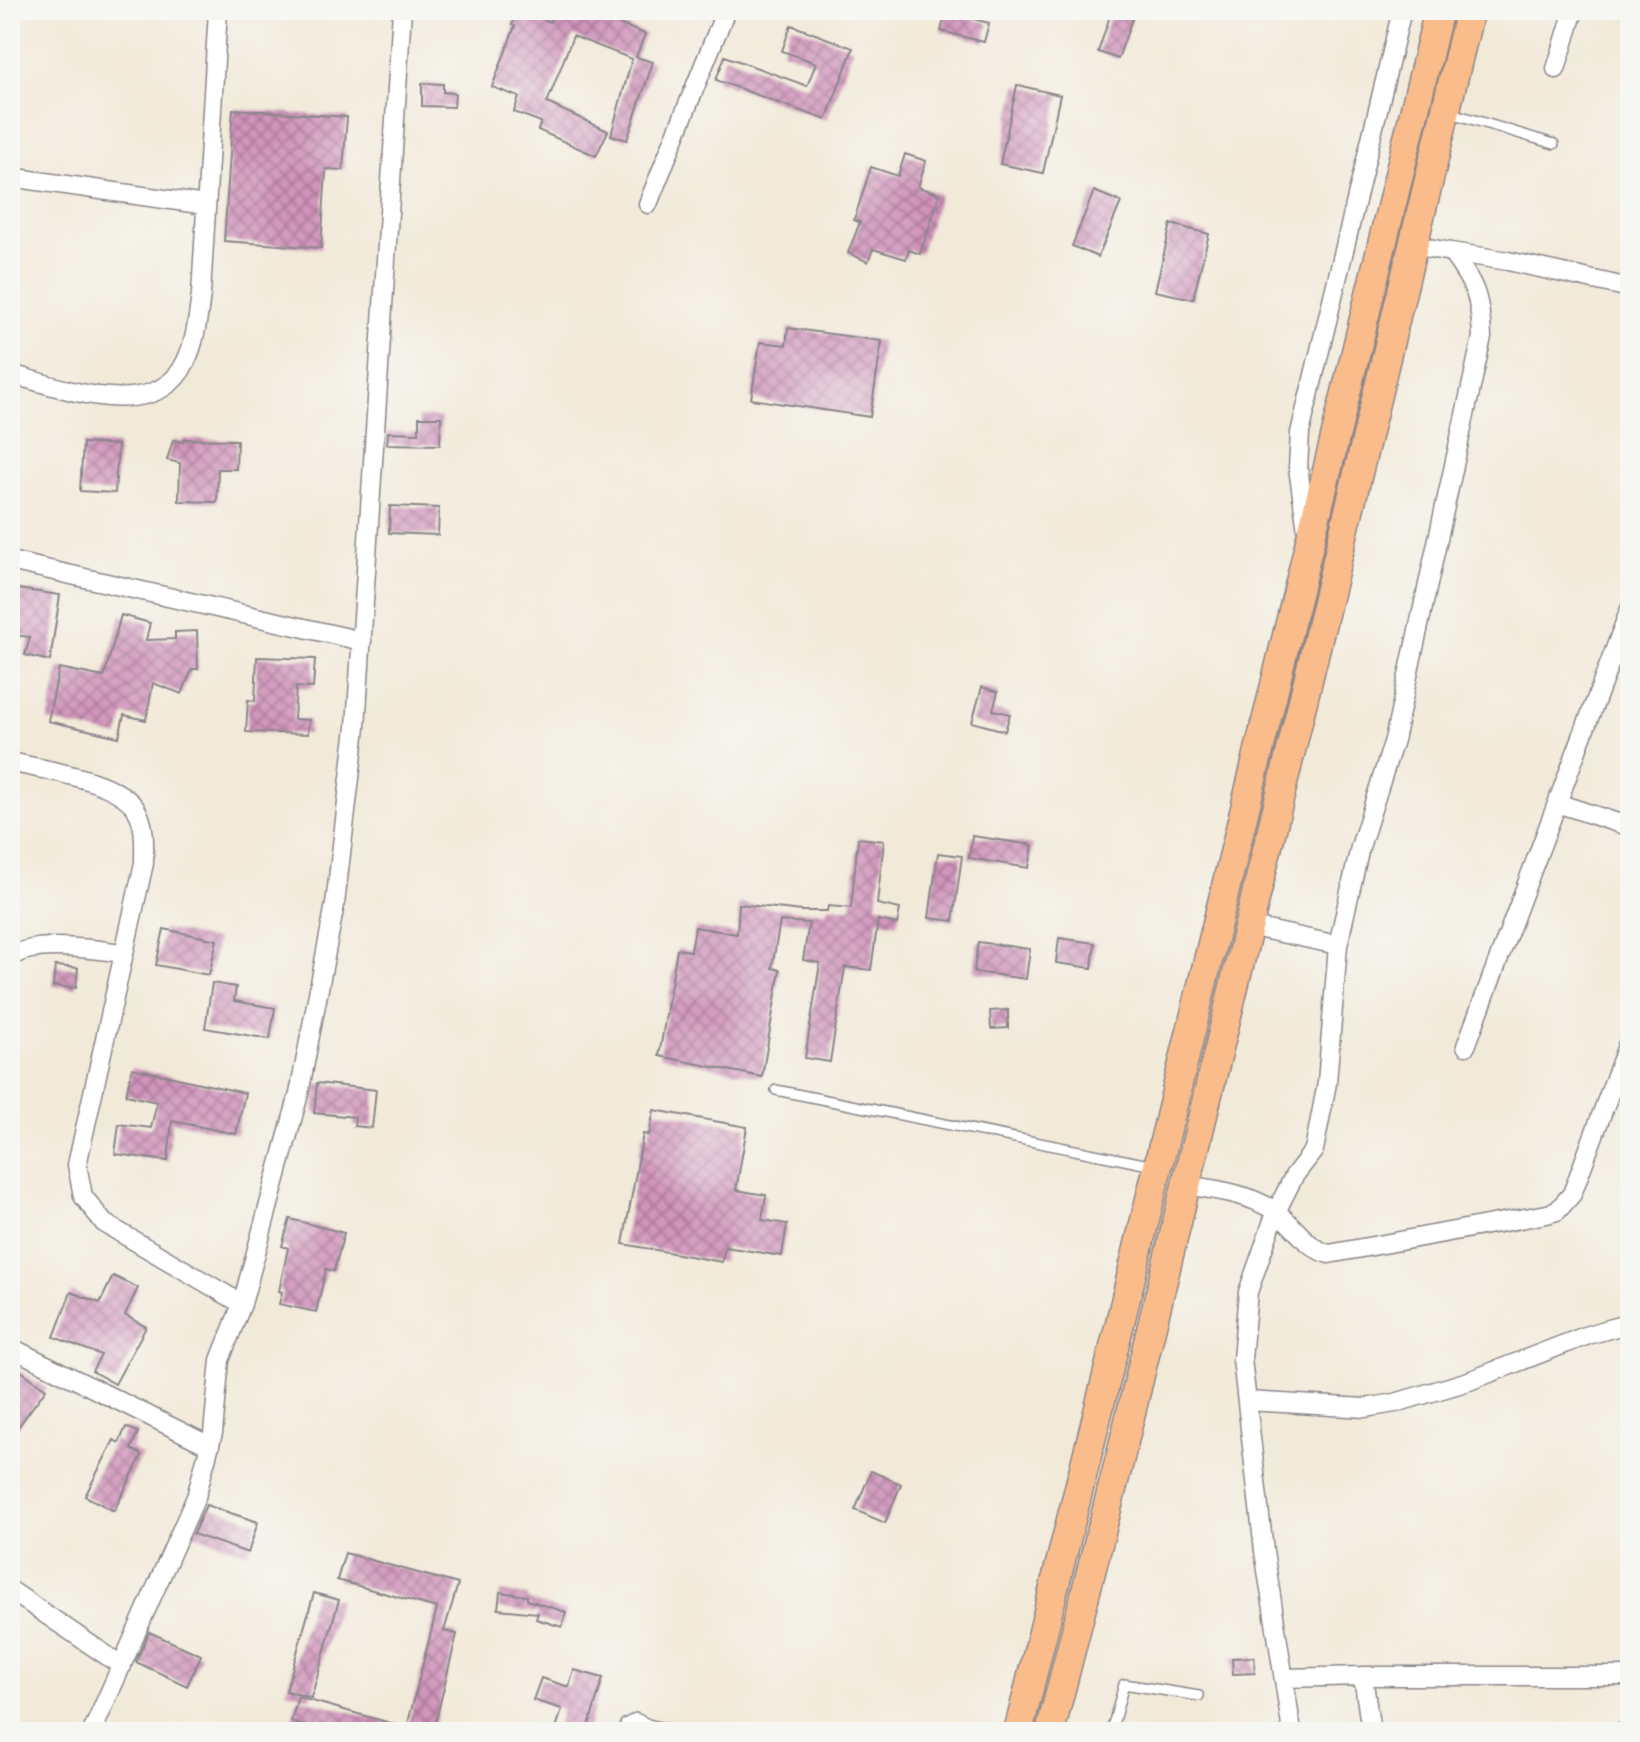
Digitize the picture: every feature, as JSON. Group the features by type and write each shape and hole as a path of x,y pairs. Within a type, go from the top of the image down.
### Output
{"main road":[{"path":"1018,1732 1439,10"},
{"path":"1050,1732 1470,10"}],"street":[{"path":"10,374 101,397 129,399 155,392 176,377 186,362 195,335 201,294 218,10"},
{"path":"92,1732 196,1497 210,1446 220,1360 242,1304 299,1094 333,919 356,727 402,10"},
{"path":"648,204 726,10"},
{"path":"1309,541 1298,468 1300,433 1402,10"},
{"path":"1556,69 1574,10"},
{"path":"10,177 206,205"},
{"path":"1412,245 1508,261 1630,288"},
{"path":"1292,1732 1264,1551 1242,1359 1248,1292 1276,1212 1294,1176 1314,1150 1327,1083 1338,945 1360,847 1394,740 1482,337 1480,307 1473,283 1451,252"},
{"path":"10,561 362,641"},
{"path":"1466,1046 1630,609"},
{"path":"10,762 115,791 136,808 144,832 144,863 77,1165 83,1196 104,1223 242,1304"},
{"path":"1557,803 1630,827"},
{"path":"1248,926 1338,945"},
{"path":"10,958 15,953 53,946 124,953"},
{"path":"1185,1185 1241,1193 1276,1212 1319,1252 1329,1254 1557,1211 1572,1194 1630,1038"},
{"path":"1248,1401 1365,1408 1395,1403 1469,1381 1588,1335 1630,1323"},
{"path":"10,1347 210,1446"},
{"path":"10,1590 122,1666"},
{"path":"1363,1676 1371,1732"},
{"path":"1285,1678 1630,1676"},
{"path":"1623,1732 1630,1727"}],"lane":[{"path":"1445,111 1554,144"},
{"path":"776,1090 1157,1166"},
{"path":"1111,1732 1124,1684 1199,1696"},
{"path":"623,1732 625,1724 636,1718 649,1728 681,1732"}],"building":[{"path":"555,10 566,10 584,17 586,11 645,34 636,57 653,62 627,140 611,135 632,59 573,36 547,103 608,131 596,156 538,130 541,122 514,112 519,97 492,87 518,11 550,22"},
{"path":"1112,10 1134,13 1118,59 1098,52"},
{"path":"946,12 989,23 984,42 941,31"},
{"path":"791,25 853,48 826,120 716,80 725,56 807,86 816,63 782,51"},
{"path":"422,83 443,84 443,92 455,93 454,107 422,106"},
{"path":"1017,85 1060,95 1043,173 1000,164"},
{"path":"233,109 347,117 343,170 326,169 321,248 224,241"},
{"path":"905,154 926,161 918,187 940,194 920,254 909,250 906,259 873,249 868,262 848,253 860,222 854,220 871,167 898,176"},
{"path":"1094,191 1121,202 1098,257 1072,246"},
{"path":"1171,224 1209,234 1193,299 1155,291"},
{"path":"788,328 882,341 870,417 751,399 760,342 786,345"},
{"path":"419,417 441,417 440,445 387,444 388,432 419,433"},
{"path":"183,439 237,440 236,469 218,469 217,502 179,501 180,463 167,460 173,440 183,442"},
{"path":"83,443 118,445 115,493 80,491"},
{"path":"390,506 439,508 438,535 389,533"},
{"path":"18,589 60,595 50,661 25,655 30,637 12,635"},
{"path":"121,615 150,623 146,640 175,639 175,632 197,631 198,669 192,669 182,694 153,683 146,720 124,715 119,737 48,721 59,668 104,677"},
{"path":"257,657 315,659 313,688 296,687 294,719 309,720 308,734 246,732 248,700 255,701"},
{"path":"982,687 998,692 993,710 1010,714 1005,731 972,722"},
{"path":"972,836 1033,845 1029,868 969,858"},
{"path":"858,838 884,841 877,904 900,909 897,924 878,920 871,970 845,967 830,1062 805,1058 820,963 803,960 809,923 780,921 772,968 780,970 762,1077 659,1056 677,949 691,951 695,927 737,934 739,904 802,911 827,911 828,906 851,908"},
{"path":"938,853 962,856 953,921 929,918"},
{"path":"164,929 217,940 209,975 156,965"},
{"path":"1059,938 1095,943 1092,968 1056,963"},
{"path":"978,942 1030,949 1026,979 974,972"},
{"path":"55,966 78,968 76,988 53,986"},
{"path":"212,983 236,987 234,1001 275,1008 270,1039 205,1028"},
{"path":"1008,1010 1008,1028 991,1029 990,1011"},
{"path":"132,1068 245,1093 236,1134 172,1121 168,1161 115,1154 119,1124 151,1128 157,1102 126,1095"},
{"path":"317,1083 376,1090 372,1128 354,1126 355,1117 314,1113"},
{"path":"654,1110 747,1127 736,1190 766,1195 762,1220 787,1224 782,1256 725,1247 722,1262 623,1244 643,1134 649,1135"},
{"path":"290,1219 344,1233 334,1271 326,1269 316,1312 279,1304 288,1248 282,1246"},
{"path":"113,1276 138,1288 125,1315 146,1327 115,1384 92,1371 101,1355 54,1337 71,1292 100,1303"},
{"path":"21,1371 46,1389 10,1438 10,1387"},
{"path":"126,1427 138,1432 131,1449 142,1455 114,1511 85,1496 114,1440 119,1443"},
{"path":"871,1471 901,1484 885,1523 855,1510"},
{"path":"206,1505 258,1522 248,1553 193,1534"},
{"path":"345,1553 458,1584 444,1631 457,1634 433,1732 407,1727 437,1608 337,1580"},
{"path":"500,1592 527,1596 527,1600 566,1612 562,1627 536,1619 538,1613 498,1609"},
{"path":"314,1593 339,1600 311,1698 286,1691"},
{"path":"149,1632 201,1655 187,1686 136,1662"},
{"path":"1254,1657 1255,1673 1233,1674 1232,1658"},
{"path":"574,1670 603,1678 587,1732 555,1732 562,1709 533,1700 541,1678 569,1687"},
{"path":"298,1697 408,1728 407,1732 326,1732 291,1722"}]}
